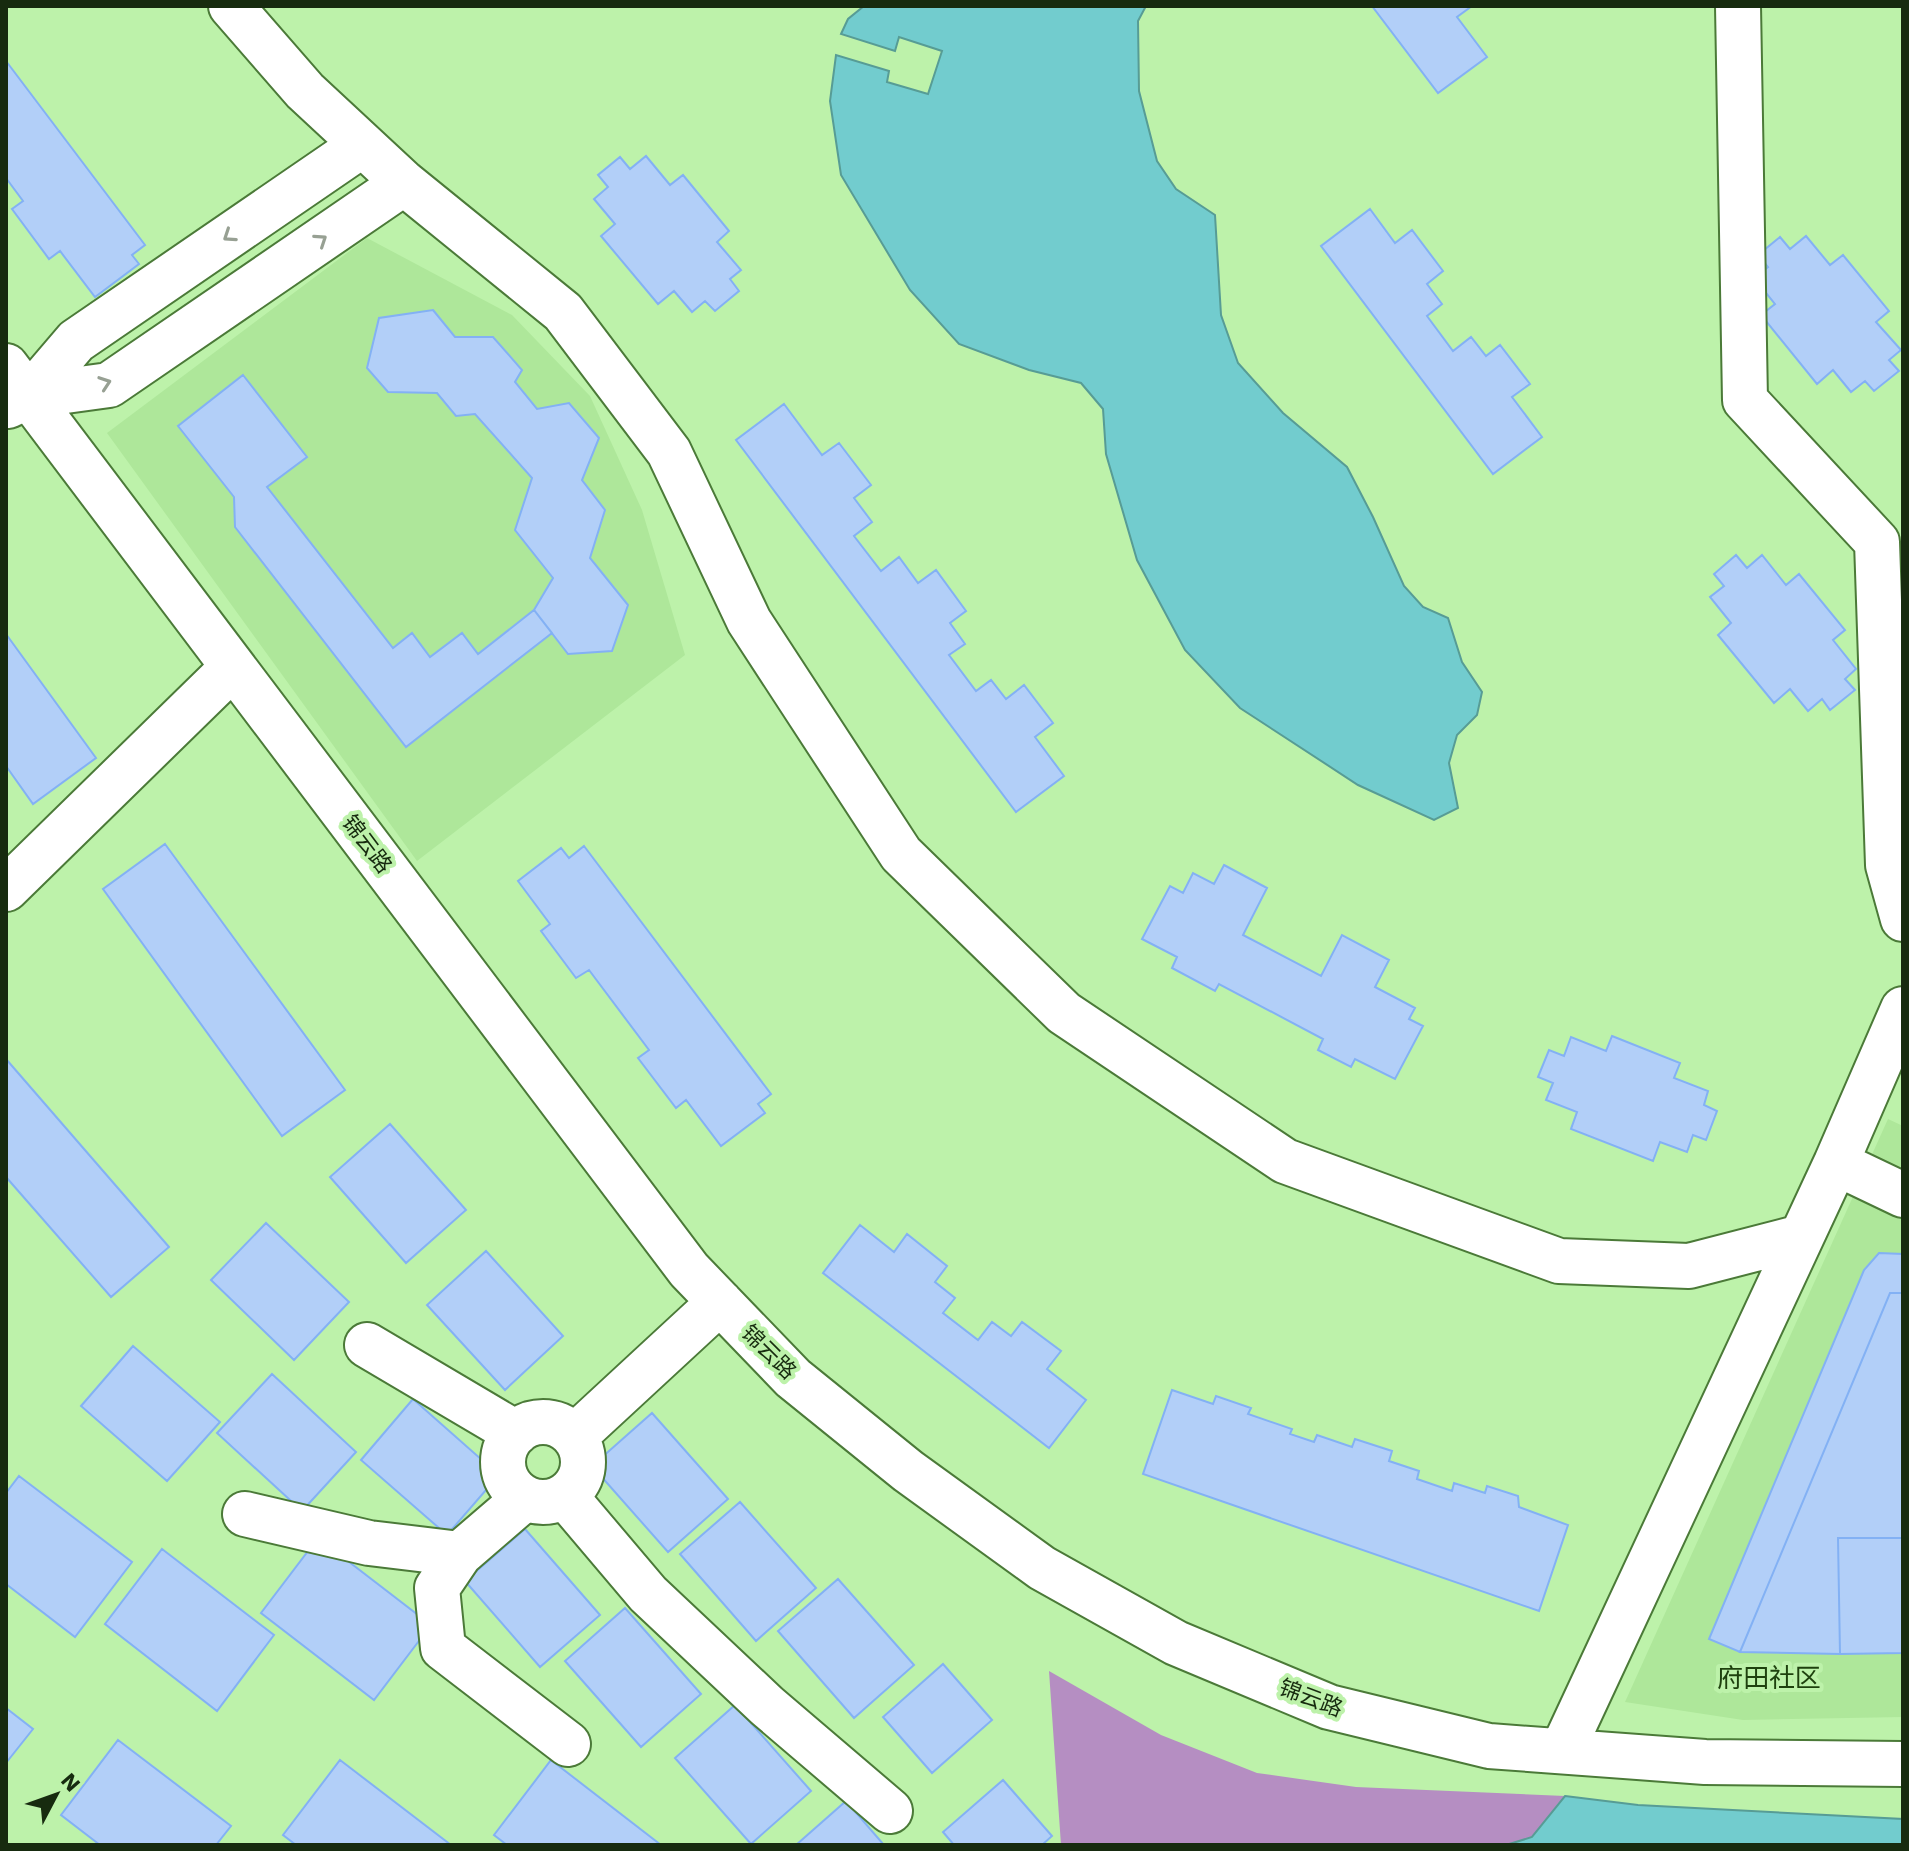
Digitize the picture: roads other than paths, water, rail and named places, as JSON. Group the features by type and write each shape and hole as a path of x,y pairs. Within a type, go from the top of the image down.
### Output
{"street":[{"path":"231,6 305,91 362,145 563,312 669,452 749,621 901,854 1064,1013 1285,1161 1559,1261 1689,1266 1801,1237"},
{"path":"1738,6 1745,400 1877,542 1888,865 1903,919"},
{"path":"14,390 76,341 362,145"},
{"path":"14,390 109,385 404,183"},
{"name":"锦云路","path":"14,390 233,667 689,1270 793,1378 920,1480 1042,1568 1176,1643 1329,1707 1489,1746 1705,1762 1903,1764"},
{"path":"6,889 233,667"},
{"path":"1562,1751 1836,1163 1903,1009"},
{"path":"1836,1163 1903,1195"},
{"path":"574,1437 720,1302"},
{"path":"367,1345 516,1433"},
{"path":"568,1744 443,1648 437,1588 460,1554 545,1497 575,1487 581,1476 581,1449 574,1437 564,1429 540,1423 527,1426 508,1442 503,1467 514,1490 545,1497 767,1706 890,1811"},
{"path":"245,1514 369,1543 460,1554"}],"water":[{"path":"864,6 1146,6 1138,21 1139,91 1157,161 1176,189 1215,215 1221,315 1238,363 1283,413 1347,467 1404,586 1423,607 1448,618 1462,662 1482,692 1477,715 1457,735 1449,763 1458,808 1434,820 1358,785 1240,708 1185,650 1137,560 1106,454 1103,409 1081,383 1029,370 959,344 910,290 841,175 830,101 836,55 889,71 887,82 928,94 942,51 899,37 895,51 841,34 848,19"},
{"path":"1565,1796 1638,1805 1903,1819 1903,1845 1506,1845 1532,1837"}],"district":[{"name":"府田社区","path":"1769,1678"}]}
